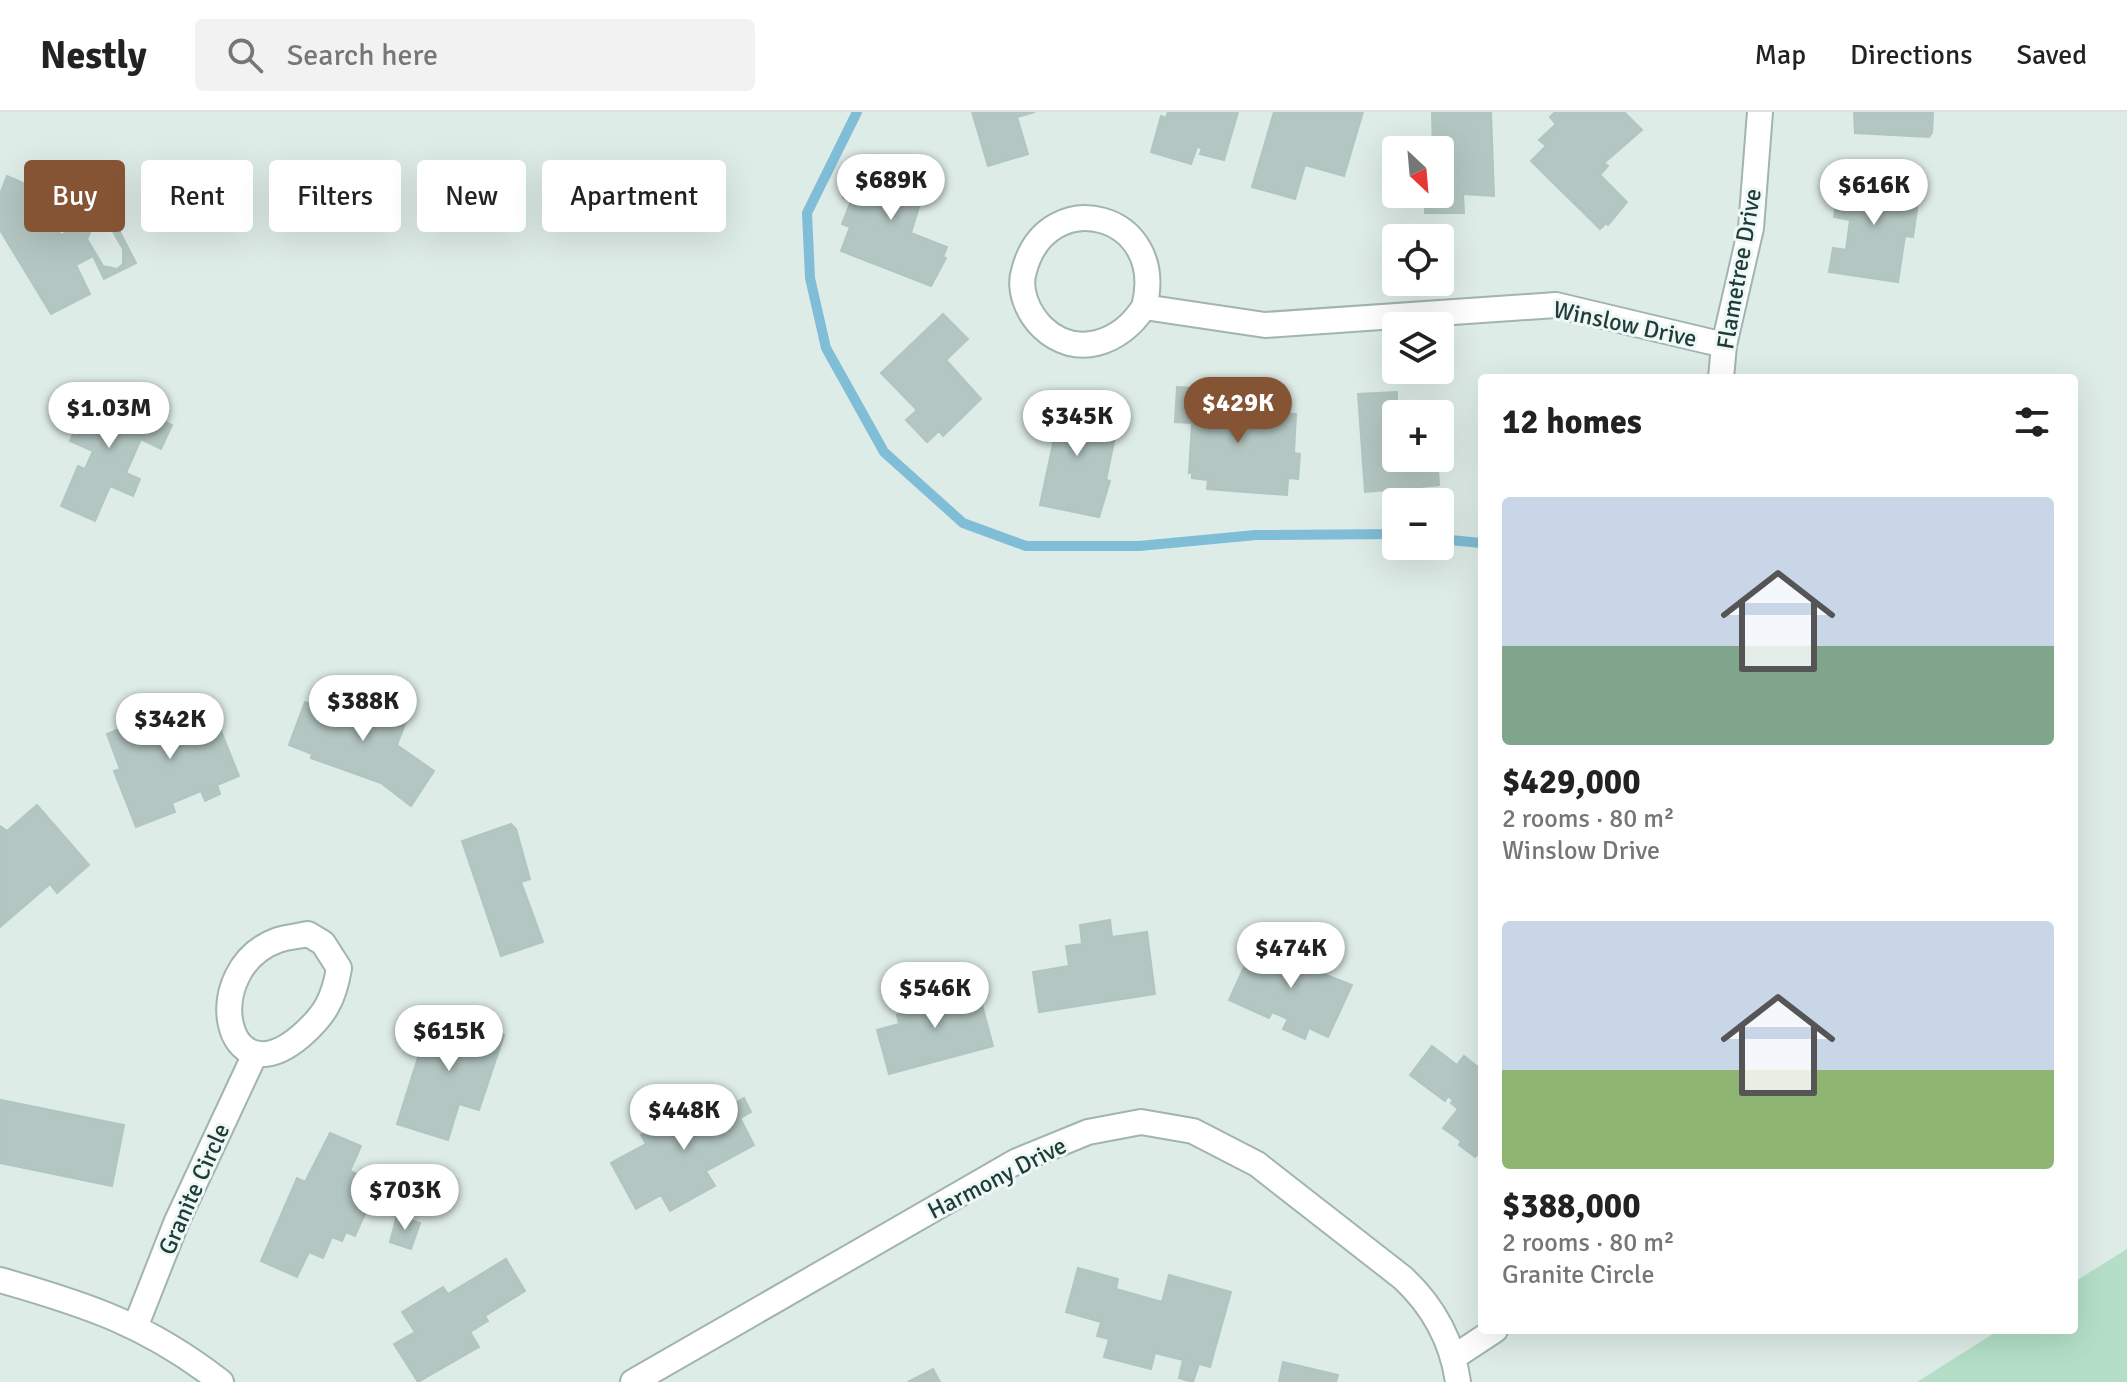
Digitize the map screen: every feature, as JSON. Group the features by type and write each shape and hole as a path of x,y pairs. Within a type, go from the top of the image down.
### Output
{"street":[{"name":"Flametree Drive","path":"1721,374 1724,345 1751,228 1760,112"},
{"path":"1079,218 1101,219 1121,228 1137,243 1147,263 1150,285 1144,307 1132,325 1114,339 1093,345 1070,344 1050,335 1029,309 1022,277 1027,256 1040,237 1057,224 1079,218"},
{"name":"Winslow Drive","path":"1144,307 1265,325 1556,305 1724,345"},
{"path":"308,934 323,943 339,968 335,997 311,1028 290,1045 275,1052 255,1054 242,1047 227,1021 229,997 247,960 277,941 308,934"},
{"name":"Granite Circle","path":"136,1325 177,1221 255,1054"},
{"name":"Harmony Drive","path":"633,1382 1017,1161 1088,1132 1141,1122 1193,1131 1257,1164 1424,1297 1450,1342 1454,1357"},
{"path":"0,1280 91,1306 136,1325 182,1352 221,1382"},
{"path":"1458,1382 1454,1357 1489,1334"}],"green space":[{"path":"2127,1249 2127,1382 1917,1382 1993,1334 2078,1334 2078,1280"}],"building":[{"path":"972,112 1035,112 1017,117 1028,154 988,166"},
{"path":"1168,112 1238,112 1224,160 1200,154 1202,148 1197,147 1191,164 1151,152 1161,116 1166,118"},
{"path":"1274,112 1363,112 1344,176 1305,165 1295,199 1252,187"},
{"path":"1432,112 1491,112 1494,196 1463,194 1464,213 1425,213 1425,208 1454,208 1454,136 1433,136"},
{"path":"1555,112 1624,112 1642,130 1604,163 1608,166 1600,175 1627,202 1608,225 1606,223 1600,229 1531,161 1546,146 1539,140 1556,124 1550,117"},
{"path":"1854,112 1930,112 1933,113 1932,133 1929,137 1855,133"},
{"path":"879,155 929,174 911,233 947,247 943,257 946,258 931,286 841,251 850,227 842,224 851,201 843,198 853,171 870,178"},
{"path":"7,176 24,183 24,232 59,232 61,235 90,232 87,239 103,266 117,269 123,264 123,249 113,232 120,232 136,263 104,279 93,256 76,265 90,294 51,314 0,230 0,194"},
{"path":"1841,176 1920,188 1913,237 1905,236 1898,282 1829,272 1833,248 1846,250 1850,220 1834,217"},
{"path":"943,314 968,339 946,360 981,399 943,436 939,431 927,442 906,420 917,410 881,373"},
{"path":"1177,387 1216,389 1214,411 1296,414 1294,453 1300,454 1298,479 1288,478 1287,495 1207,489 1208,480 1192,478 1192,472 1189,473 1192,423 1175,422"},
{"path":"94,388 172,425 161,449 141,439 126,473 140,479 133,496 110,486 95,521 61,506 78,466 85,469 93,451 70,441 81,416 75,413 80,402 87,405"},
{"path":"1397,392 1397,400 1382,400 1382,472 1438,472 1439,485 1365,492 1358,394"},
{"path":"1049,398 1090,407 1085,427 1094,429 1096,419 1103,414 1112,416 1118,423 1106,480 1110,481 1099,517 1040,505 1054,439 1041,437"},
{"path":"351,686 388,699 385,707 408,716 397,745 434,771 411,806 381,783 311,758 312,754 289,745 305,702 340,715"},
{"path":"189,700 196,715 212,709 239,776 217,785 220,794 205,801 201,791 172,803 175,812 136,827 114,771 120,769 107,734 153,715 163,720 175,716 172,707"},
{"path":"37,805 89,865 57,893 50,884 0,927 0,826 7,831"},
{"path":"511,824 516,829 530,879 521,882 543,942 501,956 462,841"},
{"path":"1110,920 1112,937 1147,932 1155,994 1039,1012 1033,972 1069,966 1066,946 1082,944 1080,925"},
{"path":"1255,943 1289,959 1296,944 1323,956 1316,971 1352,985 1328,1037 1309,1028 1305,1039 1283,1029 1288,1019 1272,1012 1269,1018 1229,1000"},
{"path":"938,986 942,1000 978,990 993,1046 889,1074 877,1030 899,1024 897,1015 905,1013 900,996"},
{"path":"434,1007 504,1035 479,1110 459,1104 448,1140 397,1124"},
{"path":"1432,1046 1457,1065 1464,1056 1478,1067 1478,1154 1475,1157 1459,1145 1461,1141 1443,1128 1458,1109 1451,1103 1453,1100 1448,1096 1445,1101 1410,1075"},
{"path":"698,1091 710,1112 730,1101 732,1105 744,1098 751,1112 740,1118 754,1145 706,1171 715,1186 670,1211 661,1195 636,1209 611,1163 646,1144 641,1135 677,1119 670,1106"},
{"path":"1,1100 124,1125 112,1186 0,1163"},
{"path":"330,1133 361,1146 350,1171 359,1175 357,1180 376,1189 355,1236 346,1232 342,1241 332,1237 323,1258 309,1252 297,1277 261,1261 297,1178 305,1182"},
{"path":"397,1215 420,1223 411,1249 390,1242"},
{"path":"506,1259 525,1291 485,1316 488,1321 470,1332 479,1347 418,1382 394,1344 415,1332 402,1312 443,1287 448,1294"},
{"path":"1078,1268 1118,1279 1116,1289 1162,1302 1169,1275 1231,1292 1210,1367 1199,1364 1193,1382 1179,1378 1183,1360 1155,1353 1151,1369 1104,1357 1109,1339 1097,1336 1101,1322 1066,1312"},
{"path":"1283,1362 1338,1375 1336,1382 1279,1382"},
{"path":"933,1369 940,1382 908,1382"}],"waterway":[{"path":"857,112 807,213 810,278 826,348 884,452 963,523 1026,546 1139,546 1256,535 1382,534"},
{"path":"1454,540 1478,543"}]}
